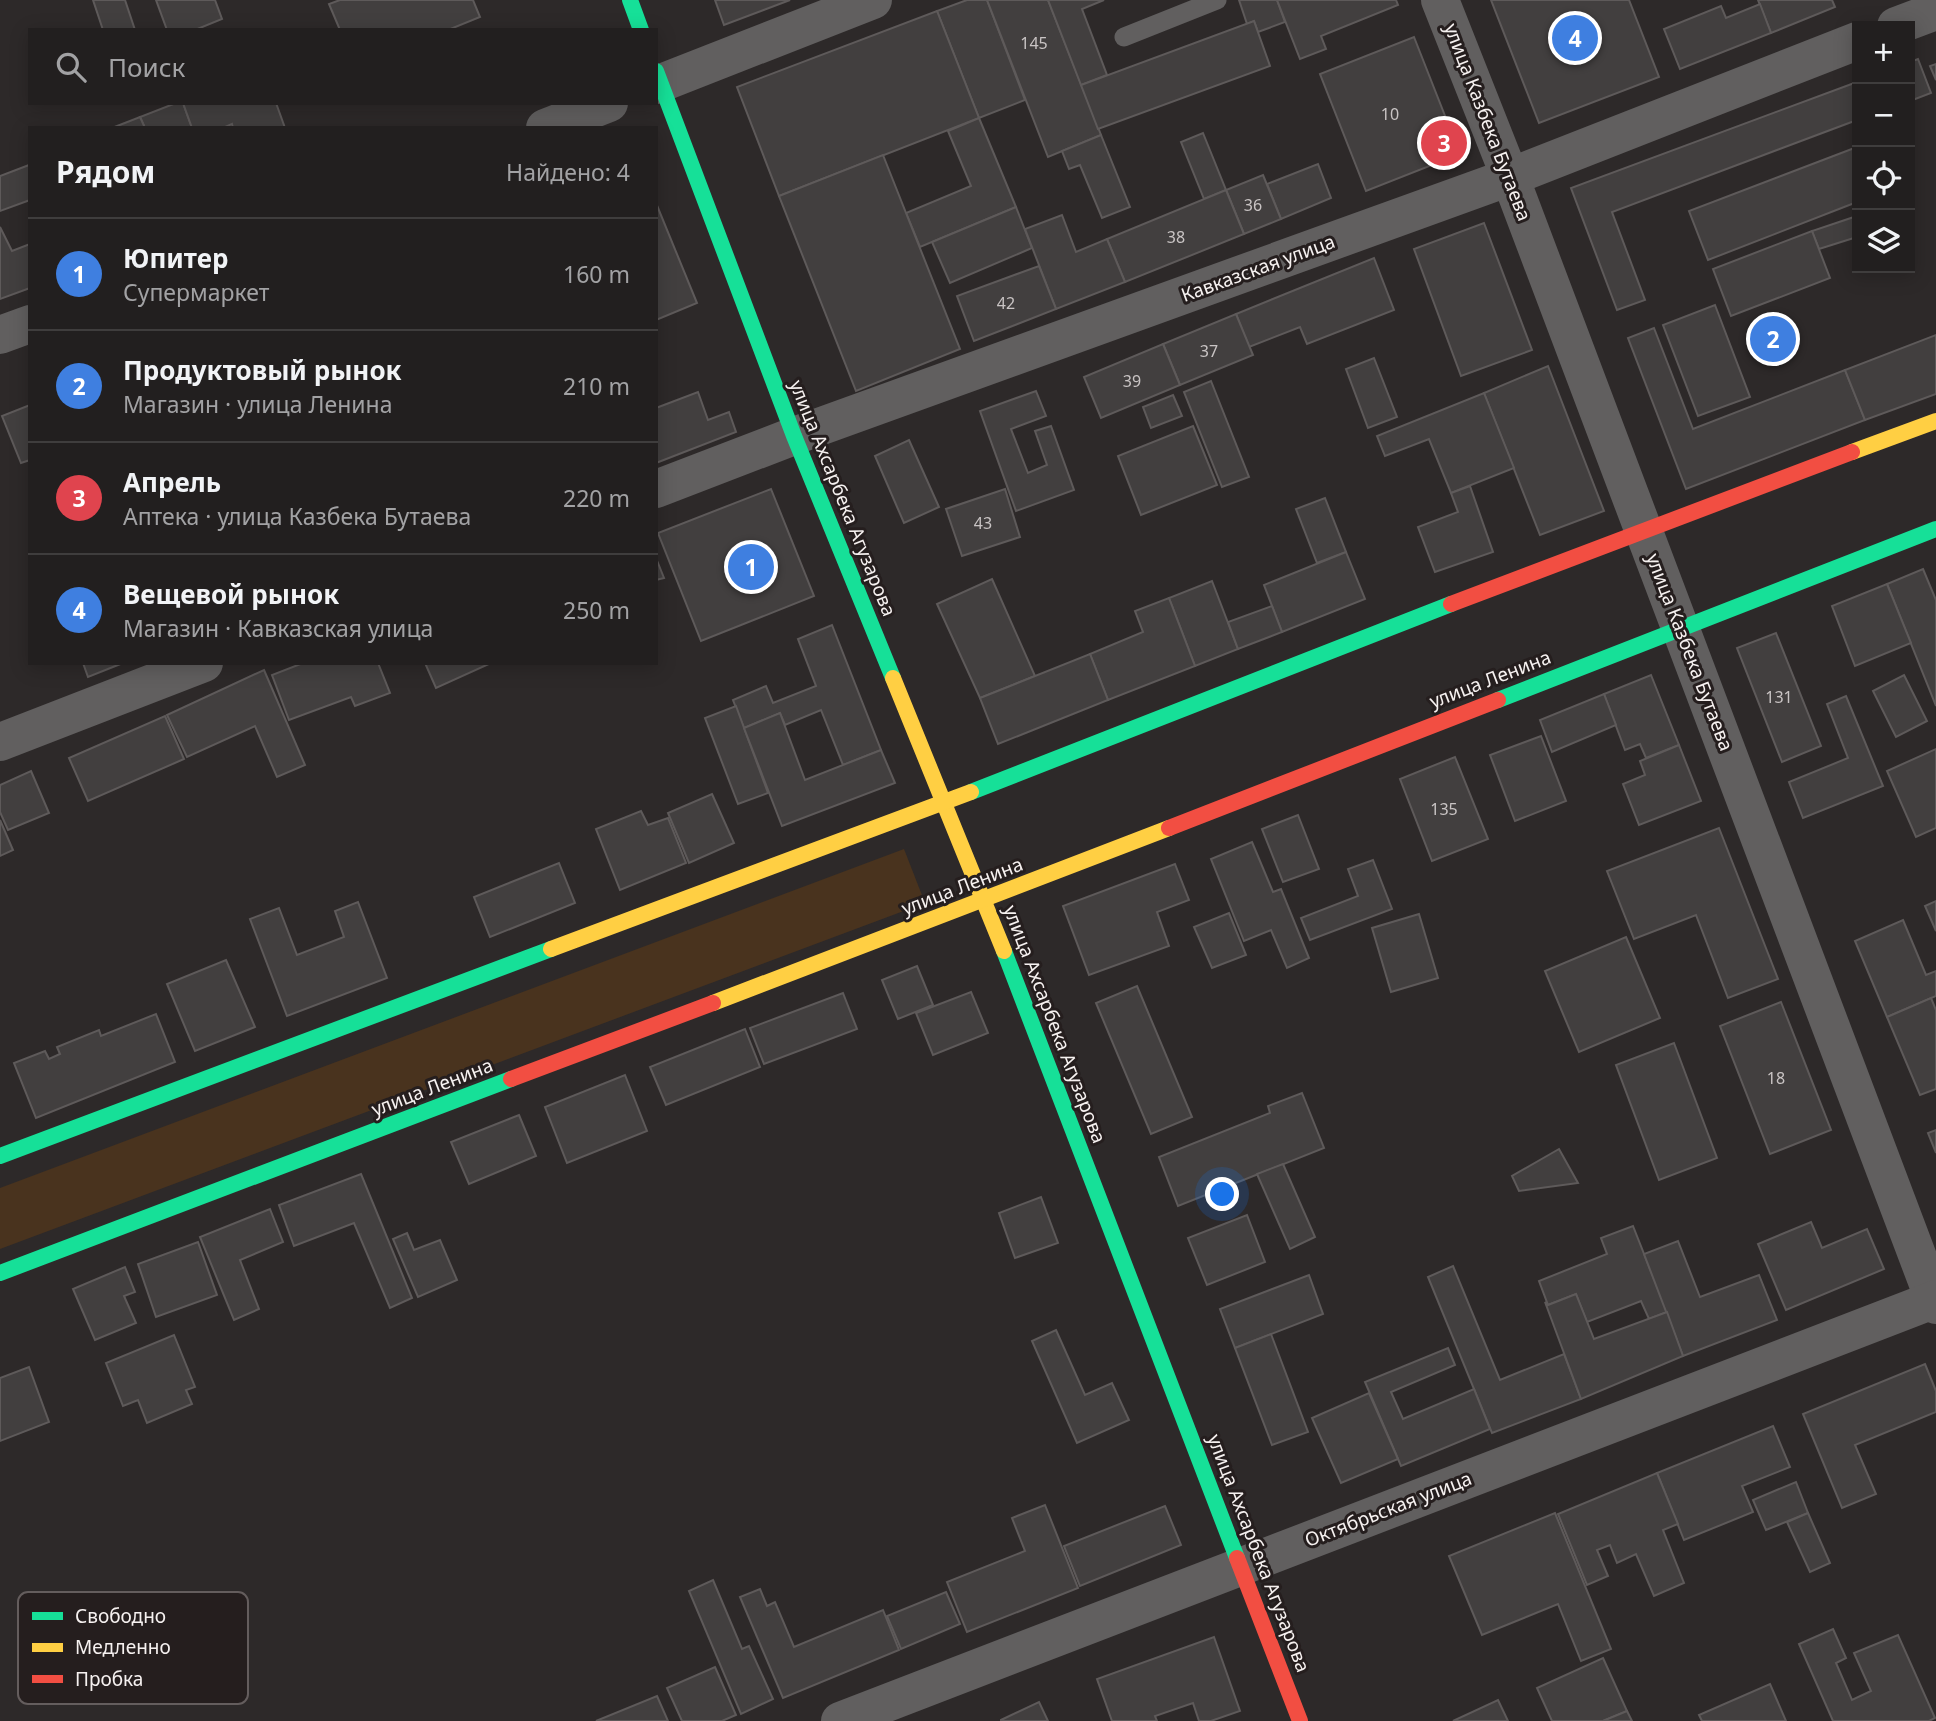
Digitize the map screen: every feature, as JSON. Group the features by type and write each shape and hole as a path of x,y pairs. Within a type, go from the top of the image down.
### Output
{"street":[{"path":"630,0 640,28"},
{"path":"658,80 873,0"},
{"name":"улица Казбека Бутаева","path":"1440,0 1510,177 1935,1301"},
{"path":"1909,21 1936,11"},
{"name":"Кавказская улица","path":"658,488 794,436 1510,177 1852,43"},
{"name":"улица Ахсарбека Агузарова","path":"658,80 794,436 984,900 1300,1721"},
{"path":"550,126 604,105"},
{"path":"0,335 28,325"},
{"path":"0,1156 944,802 1643,529 1936,421"},
{"name":"улица Ленина","path":"0,1273 984,900 1936,529"},
{"path":"0,742 199,665"},
{"name":"Октябрьская улица","path":"840,1721 1241,1564 1935,1301"}],"lane":[{"path":"1124,37 1217,0"}],"shaded area":[{"path":"904,849 925,903 0,1249 0,1188"}],"building":[{"path":"93,0 125,0 134,28 102,28"},
{"path":"156,0 215,0 222,19 200,28 166,28"},
{"path":"340,0 473,0 480,17 453,28 339,28 329,4"},
{"path":"715,0 790,0 724,25"},
{"path":"967,0 987,0 1025,100 979,118 937,11"},
{"path":"987,0 1048,0 1101,135 1048,157"},
{"path":"1048,0 1104,0 1082,9 1107,75 1081,85"},
{"path":"1239,0 1277,0 1285,22 1258,32 1254,21 1247,24"},
{"path":"1277,0 1396,0 1398,5 1321,36 1326,49 1300,59"},
{"path":"1491,0 1629,0 1659,77 1539,123"},
{"path":"1758,0 1832,0 1835,7 1771,33"},
{"path":"1760,4 1771,33 1680,69 1664,29 1721,6 1726,18"},
{"path":"937,11 979,118 779,196 737,87"},
{"path":"1254,21 1270,66 1098,129 1081,85"},
{"path":"1414,37 1460,154 1366,191 1320,74"},
{"path":"1918,59 1931,93 1915,99 1915,84 1915,60"},
{"path":"1936,64 1936,80 1930,66"},
{"path":"1852,84 1852,122 1612,212 1645,300 1617,310 1571,188"},
{"path":"171,105 184,105 191,126 144,126 140,117"},
{"path":"184,105 277,105 284,126 232,124 191,126"},
{"path":"140,117 144,126 117,126"},
{"path":"979,118 1016,207 920,247 906,213 971,186 948,131"},
{"path":"1203,133 1226,190 1204,199 1181,142"},
{"path":"1101,135 1130,207 1102,218 1080,165 1069,169 1062,151"},
{"path":"1852,149 1852,204 1708,260 1689,211"},
{"path":"883,155 960,349 856,391 779,196"},
{"path":"1318,164 1331,198 1281,219 1267,184"},
{"path":"28,165 28,201 0,211 0,176"},
{"path":"1263,175 1281,219 1244,234 1226,190"},
{"path":"1226,190 1244,234 1125,282 1107,239"},
{"path":"1016,207 1032,248 950,283 932,242"},
{"path":"658,208 697,303 658,319"},
{"path":"1062,215 1076,252 1107,239 1125,282 1056,309 1025,229"},
{"path":"1852,218 1852,239 1819,249 1812,231"},
{"path":"1484,223 1532,350 1461,376 1414,249"},
{"path":"0,227 12,251 28,245 28,289 0,299"},
{"path":"1812,231 1830,278 1731,316 1713,269"},
{"path":"1374,258 1394,310 1307,344 1300,327 1249,347 1236,314"},
{"path":"1039,266 1056,309 974,341 957,296"},
{"path":"1715,305 1750,397 1698,416 1663,325"},
{"path":"1236,314 1253,355 1180,385 1163,344"},
{"path":"1654,328 1693,429 1845,370 1865,420 1686,489 1628,338"},
{"path":"1936,335 1936,394 1865,420 1845,370"},
{"path":"1163,344 1180,385 1101,418 1084,377"},
{"path":"1374,358 1397,417 1368,428 1346,369"},
{"path":"1548,366 1604,511 1540,535 1484,393"},
{"path":"1211,381 1249,477 1222,487 1184,392"},
{"path":"1036,391 1046,416 1011,429 1028,473 1047,465 1035,431 1051,426 1074,490 1016,511 980,411"},
{"path":"698,392 708,420 729,412 736,432 658,462 658,407"},
{"path":"1484,393 1514,468 1451,493 1429,439 1385,456 1377,436"},
{"path":"1173,395 1182,416 1151,428 1143,407"},
{"path":"28,406 28,461 21,463 2,416"},
{"path":"1193,426 1217,485 1141,515 1118,456"},
{"path":"909,440 939,507 904,523 875,456"},
{"path":"1470,486 1493,552 1435,572 1418,527 1458,512 1451,493"},
{"path":"771,489 814,596 701,641 658,533"},
{"path":"1005,489 1020,537 962,556 946,509"},
{"path":"1325,498 1346,552 1317,563 1296,509"},
{"path":"1346,552 1365,599 1282,632 1264,585"},
{"path":"658,563 664,578 658,580"},
{"path":"1923,569 1936,600 1936,706 1887,584"},
{"path":"992,579 1035,676 980,698 937,604"},
{"path":"1212,581 1238,649 1195,666 1169,598"},
{"path":"1887,584 1911,643 1855,666 1832,606"},
{"path":"1169,598 1195,666 1108,700 1090,654 1143,632 1135,611"},
{"path":"1272,606 1282,632 1238,649 1228,622"},
{"path":"832,625 881,750 843,765 821,710 785,725 780,713 744,728 733,700 766,686 773,703 816,686 798,639"},
{"path":"1776,633 1821,746 1782,762 1737,648"},
{"path":"1090,654 1108,700 998,744 980,698"},
{"path":"84,665 118,665 88,677"},
{"path":"298,665 379,665 390,693 355,706 351,697 289,720 272,675"},
{"path":"426,665 487,665 436,688"},
{"path":"264,670 305,765 277,777 255,726 187,757 167,715"},
{"path":"1651,675 1679,745 1646,758 1640,744 1625,750 1604,694"},
{"path":"1904,675 1927,721 1896,737 1873,691"},
{"path":"1604,694 1616,725 1552,752 1540,720"},
{"path":"1846,696 1883,786 1803,818 1789,782 1848,758 1827,704"},
{"path":"736,706 768,793 738,804 705,718"},
{"path":"780,713 805,780 881,750 895,783 782,826 744,728"},
{"path":"165,716 184,759 88,801 69,758"},
{"path":"1541,736 1566,801 1515,821 1490,755"},
{"path":"1679,745 1701,801 1639,825 1623,784 1645,775 1640,761"},
{"path":"1936,749 1936,828 1916,837 1887,771"},
{"path":"1455,757 1488,839 1432,861 1400,779"},
{"path":"31,771 49,813 8,830 0,812 0,785"},
{"path":"712,794 734,843 689,863 668,813"},
{"path":"641,811 648,825 668,818 686,863 620,890 596,829"},
{"path":"1298,815 1319,869 1283,882 1262,829"},
{"path":"0,820 13,850 0,856"},
{"path":"1719,828 1778,979 1728,998 1696,915 1634,939 1607,871"},
{"path":"1252,842 1273,892 1281,889 1309,958 1287,968 1271,930 1244,941 1211,859"},
{"path":"1373,860 1392,909 1310,940 1301,918 1358,896 1348,869"},
{"path":"559,863 575,903 490,937 474,897"},
{"path":"1175,864 1189,900 1157,912 1169,946 1089,975 1063,906"},
{"path":"1936,901 1936,931 1925,906"},
{"path":"358,902 387,978 287,1016 250,919 279,908 297,955 344,937 335,911"},
{"path":"1229,913 1246,955 1212,968 1194,927"},
{"path":"1419,914 1438,978 1391,992 1372,928"},
{"path":"1903,920 1926,975 1936,971 1936,996 1887,1017 1855,941"},
{"path":"1626,937 1660,1018 1579,1052 1545,971"},
{"path":"226,960 255,1027 195,1051 167,984"},
{"path":"917,966 933,1005 898,1019 882,980"},
{"path":"1137,986 1192,1117 1151,1134 1096,1003"},
{"path":"971,992 988,1033 933,1055 916,1013"},
{"path":"843,993 857,1029 764,1064 750,1028"},
{"path":"1931,998 1936,1010 1936,1089 1920,1095 1887,1017"},
{"path":"1781,1002 1831,1130 1770,1154 1720,1026"},
{"path":"156,1014 175,1062 36,1118 14,1063 45,1051 49,1059 60,1054 57,1047 99,1030 101,1036"},
{"path":"745,1029 760,1067 666,1105 650,1067"},
{"path":"1674,1043 1717,1158 1659,1180 1616,1065"},
{"path":"625,1075 647,1131 567,1163 545,1107"},
{"path":"1302,1093 1324,1148 1178,1206 1159,1157 1270,1113 1268,1106"},
{"path":"519,1115 536,1156 469,1184 451,1142"},
{"path":"1936,1130 1936,1153 1928,1133"},
{"path":"1559,1149 1578,1183 1519,1191 1512,1176"},
{"path":"1283,1164 1315,1237 1290,1249 1257,1174"},
{"path":"361,1174 412,1298 390,1308 354,1223 294,1246 279,1205"},
{"path":"1041,1197 1058,1243 1015,1258 999,1213"},
{"path":"270,1209 283,1242 240,1260 259,1309 234,1320 200,1237"},
{"path":"1247,1215 1265,1262 1207,1285 1188,1238"},
{"path":"1811,1222 1822,1248 1867,1229 1884,1269 1786,1310 1758,1244"},
{"path":"1633,1226 1667,1312 1649,1319 1641,1301 1587,1322 1576,1294 1548,1305 1539,1281 1607,1254 1601,1238"},
{"path":"407,1233 414,1250 440,1240 457,1280 418,1297 393,1239"},
{"path":"1678,1241 1700,1297 1759,1275 1777,1320 1683,1356 1644,1254"},
{"path":"198,1242 217,1295 156,1317 138,1264"},
{"path":"1453,1266 1500,1380 1564,1354 1581,1399 1492,1433 1428,1277"},
{"path":"125,1267 135,1292 124,1296 136,1323 95,1340 73,1289"},
{"path":"1309,1275 1323,1314 1235,1348 1220,1309"},
{"path":"1576,1294 1594,1339 1667,1312 1683,1356 1581,1399 1545,1302 1548,1305"},
{"path":"1056,1330 1085,1395 1112,1383 1129,1420 1077,1443 1032,1341"},
{"path":"1271,1334 1308,1432 1272,1445 1235,1348"},
{"path":"174,1335 195,1387 186,1390 192,1404 147,1423 138,1400 123,1406 106,1363"},
{"path":"1448,1348 1455,1365 1391,1392 1403,1419 1474,1389 1490,1429 1401,1466 1365,1382"},
{"path":"1925,1364 1936,1391 1936,1412 1855,1445 1876,1494 1842,1508 1803,1414"},
{"path":"29,1367 49,1422 0,1441 0,1378"},
{"path":"1369,1393 1398,1459 1341,1483 1312,1418"},
{"path":"1773,1426 1790,1467 1742,1486 1753,1512 1684,1540 1657,1473"},
{"path":"1657,1473 1678,1524 1663,1530 1684,1583 1654,1596 1636,1554 1617,1563 1610,1545 1597,1550 1608,1576 1587,1585 1558,1514"},
{"path":"1796,1482 1808,1513 1766,1530 1753,1500"},
{"path":"1045,1505 1078,1588 967,1632 947,1582 1025,1551 1012,1518"},
{"path":"1165,1506 1181,1545 1080,1586 1064,1546"},
{"path":"1555,1513 1611,1649 1581,1661 1558,1604 1482,1635 1449,1556"},
{"path":"1808,1513 1830,1563 1810,1572 1787,1522"},
{"path":"713,1580 742,1649 749,1646 773,1699 741,1714 689,1591"},
{"path":"760,1589 767,1606 775,1602 794,1647 883,1610 899,1650 783,1698 740,1597"},
{"path":"946,1592 960,1624 901,1649 887,1616"},
{"path":"1833,1629 1846,1658 1836,1663 1852,1700 1871,1691 1854,1653 1898,1635 1935,1718 1929,1721 1833,1721 1799,1644"},
{"path":"1214,1637 1240,1711 1211,1721 1199,1721 1193,1703 1155,1716 1157,1721 1112,1721 1097,1679"},
{"path":"1603,1658 1627,1711 1603,1721 1552,1721 1537,1688"},
{"path":"715,1667 736,1715 722,1721 682,1721 667,1688"},
{"path":"1770,1684 1786,1721 1702,1721 1699,1715"},
{"path":"657,1696 668,1721 596,1721"},
{"path":"1498,1700 1508,1721 1453,1721"},
{"path":"1039,1702 1048,1721 1001,1721 1001,1720"},
{"path":"1627,1711 1632,1721 1603,1721"}],"traffic: fast":[{"path":"630,0 640,28"},
{"path":"658,76 794,436 893,678"},
{"path":"1498,700 1936,529"},
{"path":"971,792 1451,604"},
{"path":"0,1156 551,949"},
{"path":"1004,951 1237,1558"},
{"path":"0,1273 511,1079"}],"traffic: slow":[{"path":"1852,452 1936,421"},
{"path":"893,678 1004,951"},
{"path":"551,949 971,792"},
{"path":"713,1003 1169,828"}],"traffic: jam":[{"path":"1451,604 1852,452"},
{"path":"1169,828 1498,700"},
{"path":"511,1079 713,1003"},
{"path":"1237,1558 1300,1721"}],"place":[{"name":"Вещевой рынок","path":"1575,38"},
{"name":"Апрель","path":"1444,143"},
{"name":"Продуктовый рынок","path":"1773,339"},
{"name":"Юпитер","path":"751,567"}]}
